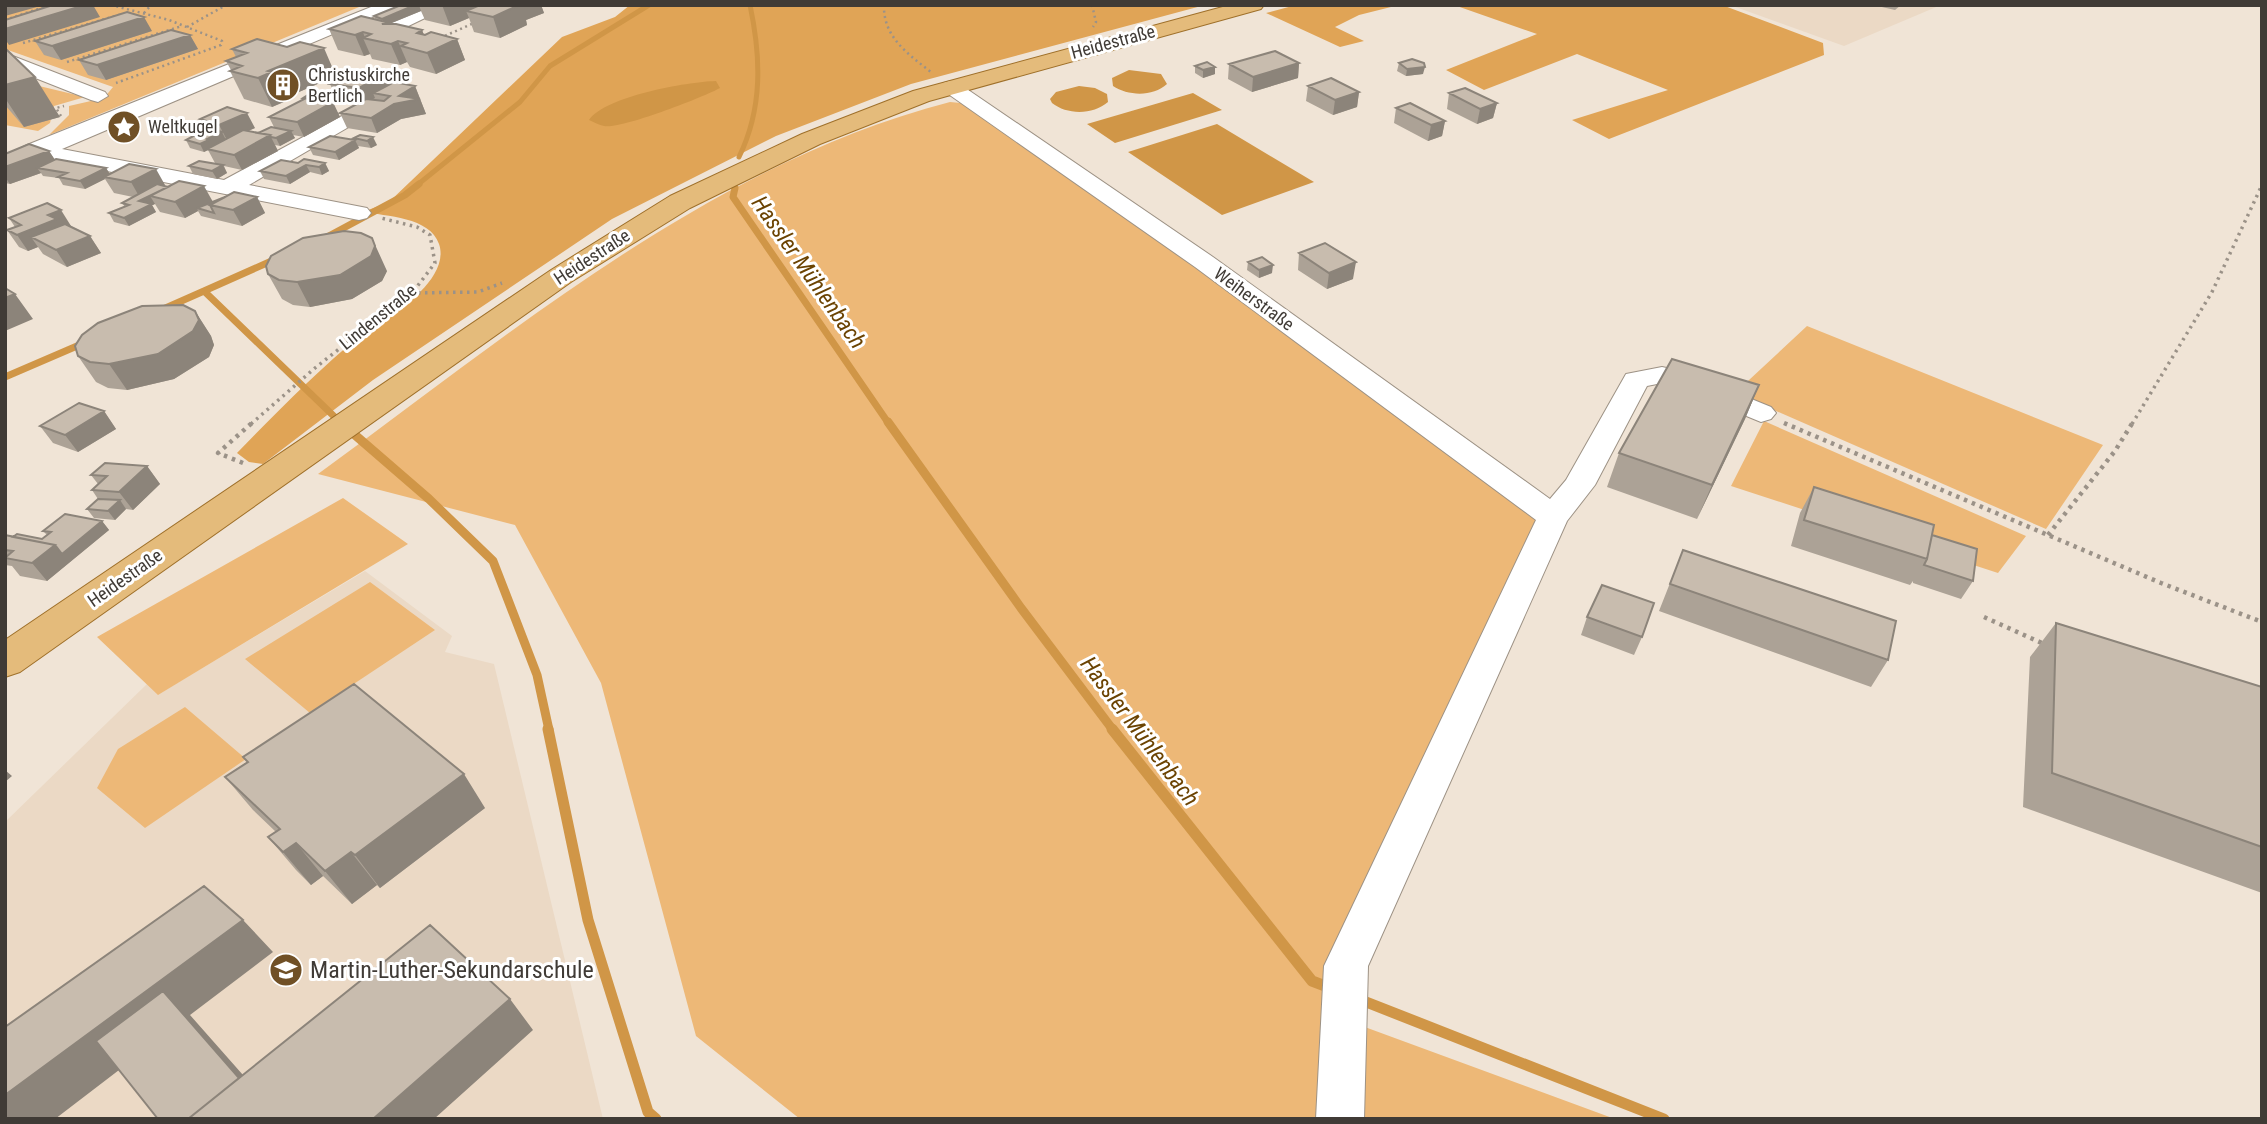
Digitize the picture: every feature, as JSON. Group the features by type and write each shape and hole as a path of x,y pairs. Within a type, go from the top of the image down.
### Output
{"main road":[{"name":"Heidestraße","path":"5,661 552,282 654,217 760,162 941,80 1254,5"}],"street":[{"path":"5,164 392,5"},
{"path":"391,27 443,5"},
{"path":"11,52 39,71 99,96"},
{"name":"Weiherstraße","path":"941,80 1204,262 1553,517"},
{"path":"226,188 364,110"},
{"path":"5,144 368,215"},
{"path":"1340,1119 1346,966 1553,517 1579,485 1636,380 1662,375 1685,380 1761,413"}],"path":[{"path":"5,20 50,5"},
{"path":"99,96 109,85 172,65 221,45 222,41 144,13 111,5"},
{"path":"144,13 151,5"},
{"path":"39,71 185,27 226,5"},
{"path":"884,5 887,27 897,45 941,80"},
{"path":"11,52 136,11"},
{"path":"438,39 485,18"},
{"path":"2048,536 2115,451 2212,292 2262,186"},
{"name":"Lindenstraße","path":"272,476 218,453 315,368 410,293 435,263 435,247 430,235 417,227 368,215"},
{"path":"410,293 478,292 510,280 552,282"},
{"path":"1761,413 2048,536 2262,622"},
{"path":"1984,617 2045,645"}],"shaded area":[{"path":"5,5 364,5 49,135 69,115 69,106 104,98 113,87 5,49"},
{"path":"630,5 1205,5 911,84 776,136 612,219 373,380 263,464 249,462 237,453 345,349 421,291 437,269 439,244 427,228 406,219 363,212 389,202 562,37 615,17"},
{"path":"1296,5 1399,5 1359,15 1335,27 1364,41 1340,47 1266,13"},
{"path":"1454,5 1722,5 1823,43 1824,55 1609,139 1572,120 1668,90 1577,54 1484,90 1446,70 1537,34"},
{"path":"1730,5 1941,5 1844,46"},
{"path":"1129,70 1161,74 1167,84 1155,91 1140,94 1113,86 1112,78"},
{"path":"5,77 85,97 54,106 50,123 38,131 5,125"},
{"path":"716,81 720,88 643,118 613,126 602,126 589,120 598,111 629,97 667,87"},
{"path":"1079,86 1095,88 1107,94 1108,102 1095,109 1080,112 1065,110 1052,103 1050,99 1056,92"},
{"path":"1193,93 1222,110 1115,143 1087,124"},
{"path":"950,102 971,104 1540,511 1343,1019 1615,1119 800,1119 696,1036 601,683 515,525 318,474 541,310 697,209 778,166 862,130"},
{"path":"1217,124 1314,182 1222,215 1128,152"},
{"path":"1807,326 2103,445 2046,529 1735,393"},
{"path":"1764,421 2026,536 1998,573 1731,486"},
{"path":"343,498 408,544 158,695 97,637"},
{"name":"Martin-Luther-Sekundarschule","path":"365,571 452,636 445,652 494,664 603,1119 5,1119 5,822 147,684 159,694"},
{"path":"370,582 435,630 310,713 245,659"},
{"path":"185,707 246,759 145,828 97,788 118,749"}],"building":[{"path":"53,5 85,5 5,29 5,20"},
{"path":"401,5 415,5 382,19 374,16"},
{"path":"480,5 519,5 493,17 466,11"},
{"path":"127,12 144,17 52,46 35,41"},
{"path":"361,16 386,22 382,24 422,30 417,33 425,35 431,32 457,39 427,53 401,46 407,43 398,41 391,44 363,38 371,34 363,32 355,35 329,29"},
{"path":"171,30 190,35 97,65 79,60"},
{"path":"257,39 287,47 300,42 324,48 268,71 272,72 258,78 230,71 242,66 226,61 247,53 232,49"},
{"path":"7,50 35,77 5,85"},
{"path":"1275,51 1299,63 1253,77 1229,64"},
{"path":"1412,59 1424,63 1425,67 1407,69 1399,63"},
{"path":"1207,62 1215,67 1203,70 1195,66"},
{"path":"358,70 385,74 359,88 330,84"},
{"path":"1331,78 1359,92 1335,100 1308,86"},
{"path":"394,82 415,86 399,96 420,99 394,104 371,118 340,113 366,99 384,101 390,96 373,93"},
{"path":"1465,88 1497,103 1480,109 1449,93"},
{"path":"311,93 328,96 321,100 303,98"},
{"path":"306,98 333,102 297,122 269,117"},
{"path":"1410,103 1445,121 1431,125 1396,108"},
{"path":"227,107 247,113 219,125 200,119"},
{"path":"271,127 291,131 276,138 258,133"},
{"path":"208,128 222,132 200,144 186,140"},
{"path":"243,130 270,135 234,155 207,149"},
{"path":"360,135 373,137 367,141 354,138"},
{"path":"330,136 355,140 335,152 309,147"},
{"path":"29,144 49,151 5,167 5,154"},
{"path":"56,159 106,168 80,181 58,177 67,173 37,168"},
{"path":"304,159 325,163 319,167 306,165 286,176 260,171 281,160 298,163"},
{"path":"199,161 223,165 212,171 189,166"},
{"path":"129,164 156,169 131,182 104,177"},
{"path":"179,181 204,186 175,202 150,196"},
{"path":"157,184 168,187 139,201 152,204 124,218 109,213 129,205 122,203"},
{"path":"234,192 257,197 233,210 210,205"},
{"path":"225,197 210,205 214,213 197,208"},
{"path":"47,203 61,210 48,215 57,219 17,235 7,230 21,225 9,218"},
{"path":"65,224 90,236 56,250 31,237"},
{"path":"344,231 361,233 372,238 375,246 371,256 340,275 297,282 279,280 268,274 266,266 271,256 303,238"},
{"path":"1325,243 1356,262 1329,273 1299,253"},
{"path":"1262,257 1273,265 1259,270 1248,262"},
{"path":"5,288 15,294 5,298"},
{"path":"183,305 195,311 199,320 193,331 158,354 109,364 90,362 78,356 75,346 82,335 98,323 142,306"},
{"path":"1672,359 1759,385 1712,485 1619,453"},
{"path":"79,403 104,411 65,435 40,426"},
{"path":"105,463 147,466 119,492 92,490 107,476 91,475"},
{"path":"1814,487 1934,525 1927,559 1804,520"},
{"path":"98,499 120,500 108,511 87,509"},
{"path":"65,514 102,521 62,554 55,545 13,537 17,534 42,539 51,532 43,531"},
{"path":"5,535 55,545 32,563 5,558 13,551 5,550"},
{"path":"1932,535 1977,549 1973,581 1924,565"},
{"path":"1683,550 1896,621 1888,660 1670,584"},
{"path":"1602,585 1654,603 1642,637 1587,617"},
{"path":"2056,623 2262,687 2262,847 2052,773"},
{"path":"354,684 464,774 355,855 351,852 325,871 296,843 283,852 268,837 280,829 225,777 248,762 243,757"},
{"path":"204,886 243,920 5,1095 5,1027"},
{"path":"430,925 510,999 373,1119 188,1119"},
{"path":"163,991 239,1078 188,1119 158,1119 96,1041"}],"waterway":[{"path":"416,186 520,102 550,66 649,5"},
{"name":"Hassler Mühlenbach","path":"739,157 752,120 758,82 750,5"},
{"path":"325,238 405,195 419,184"},
{"name":"Hassler Mühlenbach","path":"735,188 733,197 889,424"},
{"path":"204,291 276,259"},
{"path":"161,310 204,291"},
{"path":"204,291 342,424"},
{"path":"5,377 84,343"},
{"path":"340,422 429,499 493,561 537,675 549,730"},
{"name":"Hassler Mühlenbach","path":"888,422 1021,608 1113,730"},
{"path":"548,729 588,920 648,1112 656,1119"},
{"name":"Hassler Mühlenbach","path":"1112,729 1312,981 1333,989"},
{"name":"Hassler Mühlenbach","path":"1356,998 1664,1119"}],"place":[{"name":"Christuskirche Bertlich","path":"283,85"},
{"name":"Weltkugel","path":"124,127"},
{"name":"Martin-Luther-Sekundarschule","path":"286,970"}]}
